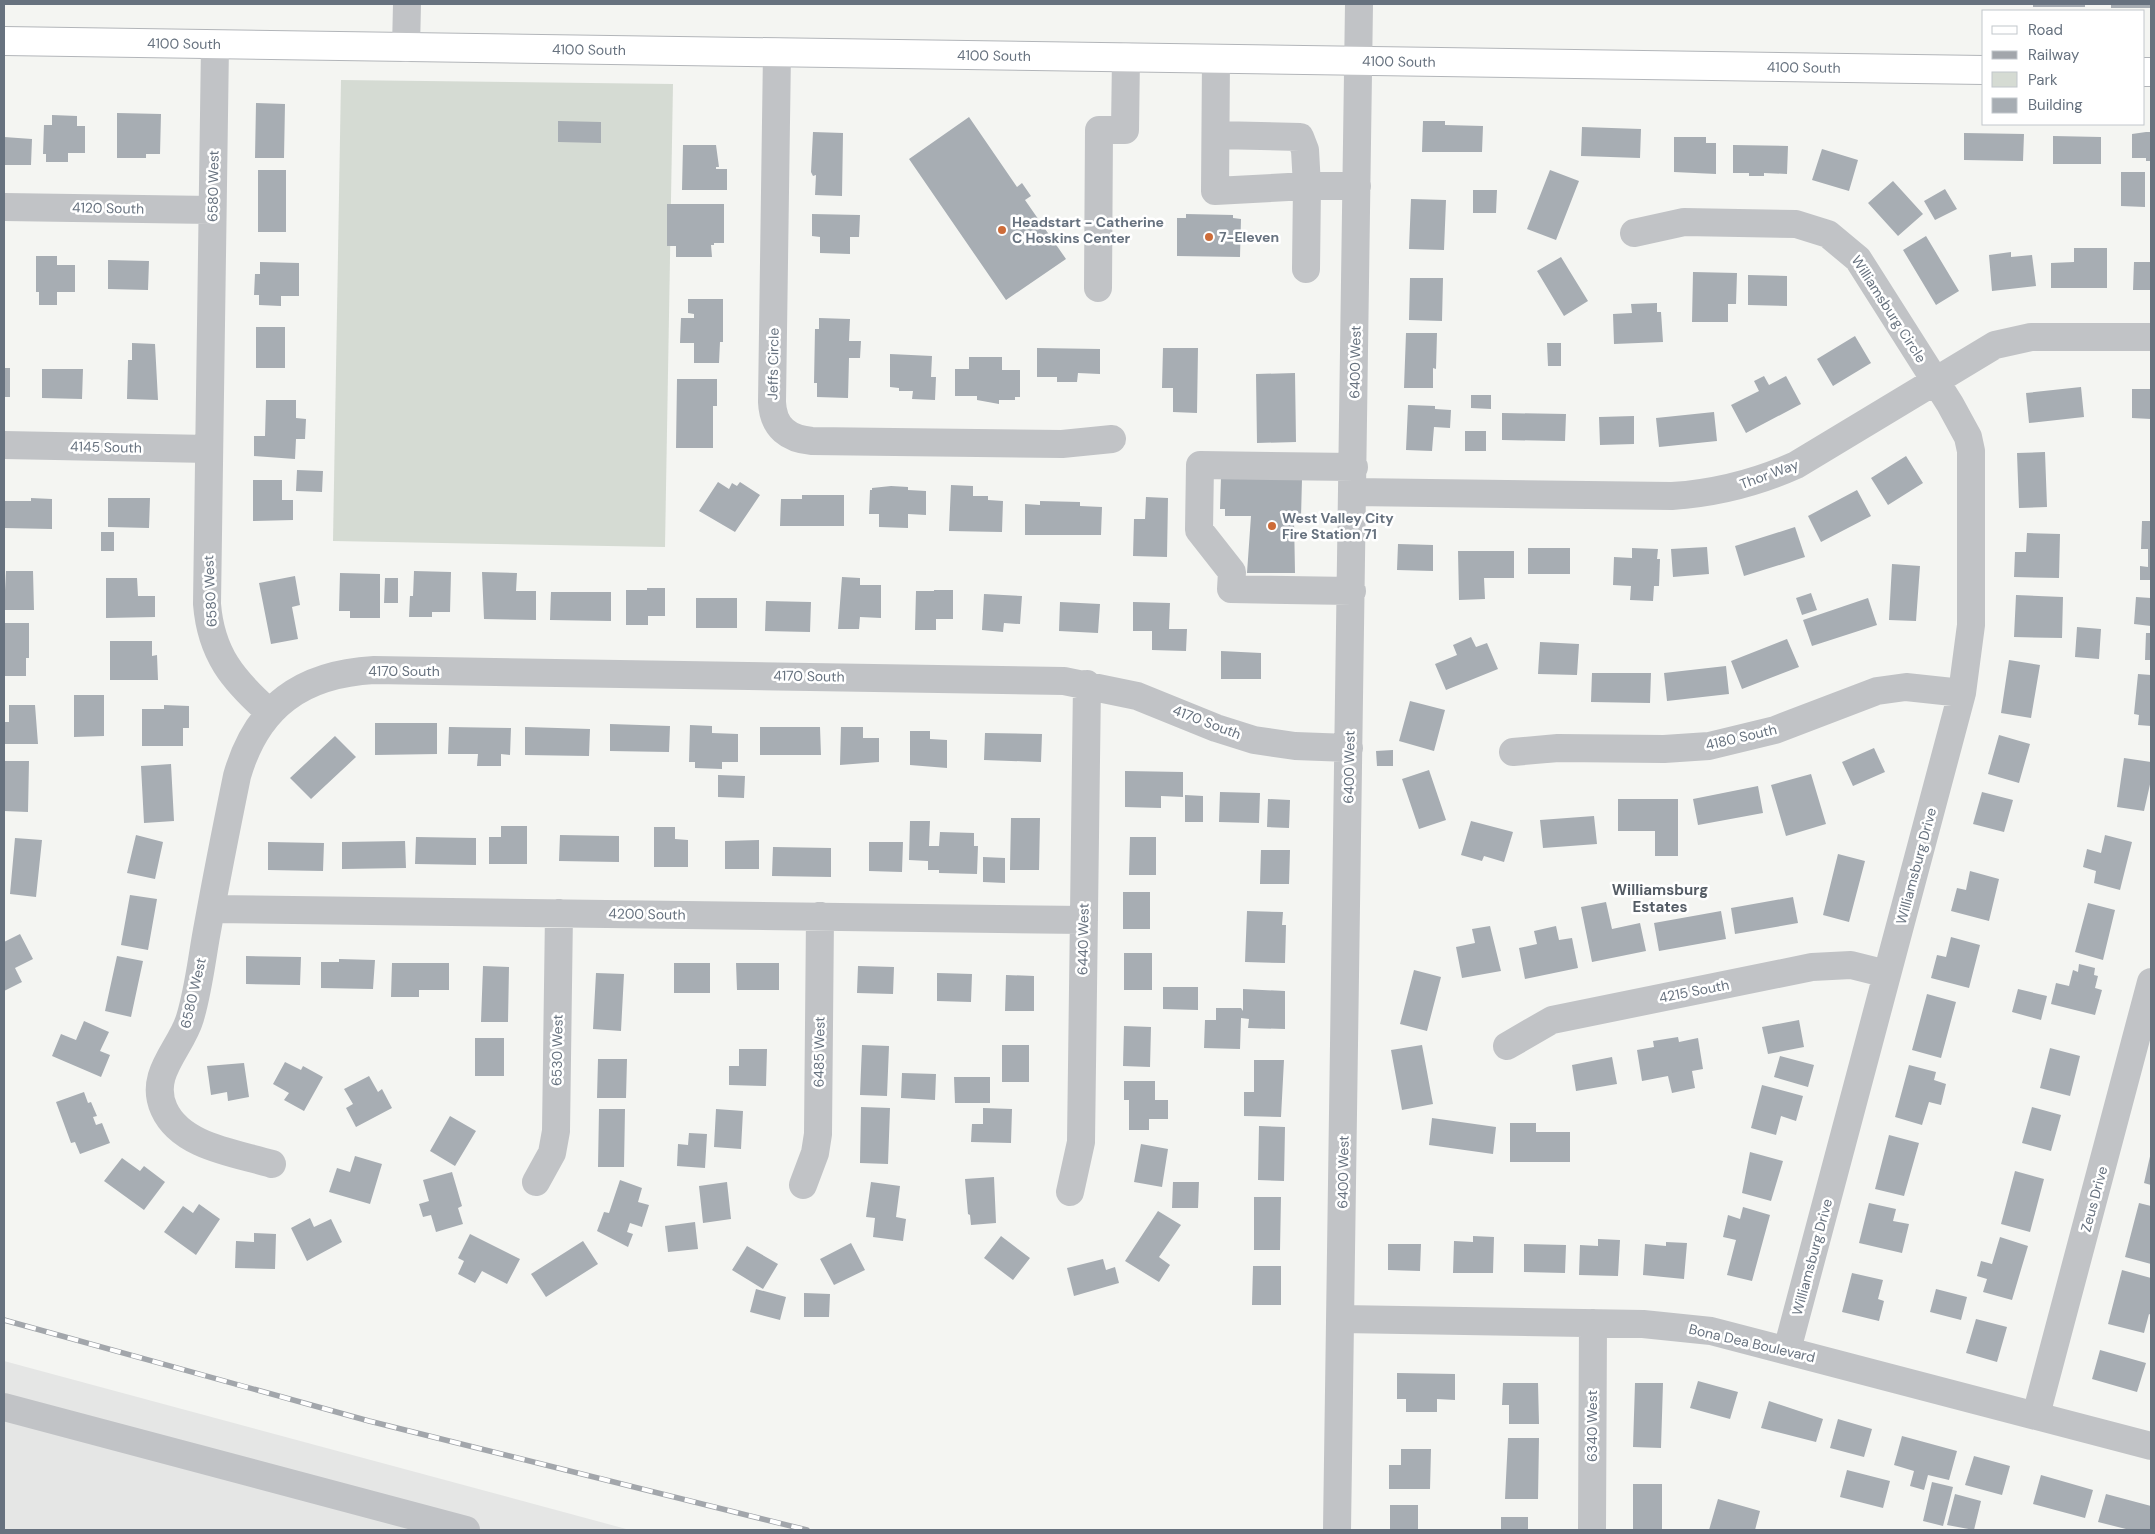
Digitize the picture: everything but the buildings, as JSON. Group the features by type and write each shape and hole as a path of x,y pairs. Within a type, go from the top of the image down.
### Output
{"main road":[{"name":"4100 South","path":"4,41 1982,70"}],"street":[{"path":"406,4 406,48"},
{"name":"6400 West","path":"1338,1530 1358,186 1359,4"},
{"name":"6580 West","path":"215,45 207,588 210,628 225,665 248,694 269,712 255,731 242,760 190,1020 162,1073 160,1097 169,1118 186,1134 202,1142 272,1164"},
{"name":"Jeffs Circle","path":"777,52 772,402 774,415 780,428 794,438 812,441 1062,444 1112,439"},
{"path":"1098,288 1099,130 1126,130 1126,57"},
{"path":"1216,59 1215,191 1307,186 1358,186"},
{"path":"1216,135 1300,137 1306,150 1306,269"},
{"name":"4120 South","path":"4,207 212,210"},
{"name":"Williamsburg Circle","path":"1634,233 1684,222 1796,224 1828,234 1839,241 1858,259 1935,380"},
{"name":"Thor Way","path":"1352,591 1231,589 1232,572 1199,530 1200,466 1353,480 1672,496 1719,491 1771,477 1796,466 1978,354 2013,339 2052,336 2151,337"},
{"name":"Williamsburg Drive","path":"1788,1350 1962,693 1971,625 1970,451 1962,425 1935,380"},
{"name":"4145 South","path":"4,445 209,448"},
{"name":"4170 South","path":"269,712 286,698 321,679 338,674 374,670 1043,679 1087,684 1137,696 1216,728 1254,740 1295,746 1350,748"},
{"name":"6440 West","path":"1070,1192 1080,1142 1087,684"},
{"name":"4180 South","path":"1513,752 1558,748 1664,749 1709,746 1775,730 1877,691 1906,687 1962,693"},
{"name":"4200 South","path":"211,909 1084,920"},
{"name":"6530 West","path":"536,1182 552,1153 556,1131 559,913"},
{"name":"6485 West","path":"803,1185 815,1153 818,1134 820,916"},
{"name":"4215 South","path":"1507,1046 1552,1020 1812,967 1838,964 1887,974"},
{"name":"Zeus Drive","path":"2036,1416 2151,982"},
{"name":"Bona Dea Boulevard","path":"1341,1319 1593,1323 1686,1327 1711,1331 1788,1350 2151,1446"},
{"name":"6340 West","path":"1592,1530 1593,1323"},
{"path":"4,1407 466,1530"}],"shaded area":[{"path":"4,1361 630,1530 4,1530"}],"green space":[{"path":"341,80 673,84 665,547 333,541"}],"railway":[{"path":"4,1320 369,1421 807,1530"}],"place":[{"name":"Headstart - Catherine C Hoskins Center","path":"1002,230"},
{"name":"7-Eleven","path":"1209,237"},
{"name":"West Valley City Fire Station 71","path":"1272,526"}],"district":[{"name":"Williamsburg Estates","path":"1660,898"}]}
